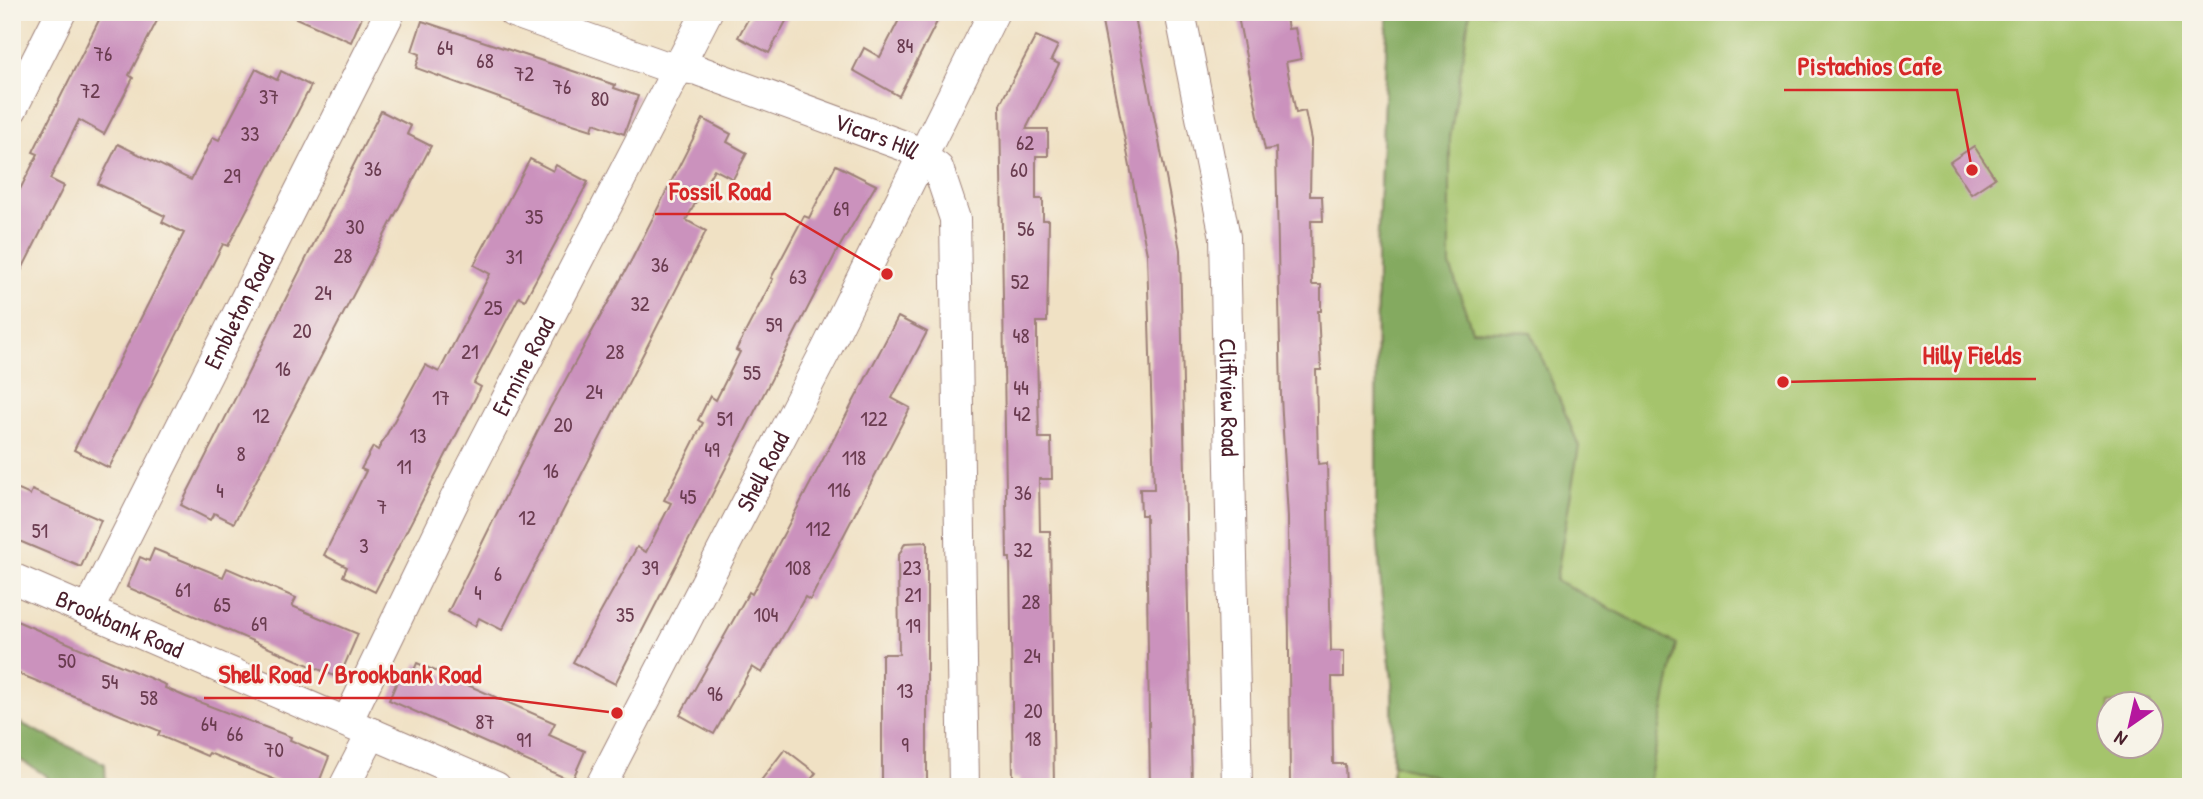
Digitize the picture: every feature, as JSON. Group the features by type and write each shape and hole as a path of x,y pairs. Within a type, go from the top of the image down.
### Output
{"street":[{"path":"12,110 61,12"},
{"name":"Embleton Road","path":"88,611 390,12"},
{"name":"Vicars Hill","path":"513,12 662,65 697,71 924,155 994,12"},
{"name":"Ermine Road","path":"345,787 359,728 454,501 707,12"},
{"name":"Cliffview Road","path":"1180,12 1225,237 1237,787"},
{"path":"924,155 938,167 955,219 964,787"},
{"name":"Shell Road","path":"600,787 924,155"},
{"name":"Brookbank Road","path":"12,578 496,787"}],"green space":[{"path":"1388,12 2191,12 2191,787 1392,787 1392,678 1382,599 1376,514 1377,253"},
{"path":"1388,12 1470,12 1450,138 1450,265 1472,330 1531,332 1579,446 1556,580 1677,644 1648,787 1469,787 1393,764 1392,678 1382,599 1376,514 1377,253"},
{"path":"12,719 105,764 106,787 48,787 47,776 12,755"}],"building":[{"path":"103,12 145,12 158,19 129,75 133,78 104,134 79,120 50,179 64,186 12,289 12,205 38,154 33,152"},
{"path":"282,12 364,12 351,42"},
{"path":"752,12 791,12 769,53 738,37"},
{"path":"903,12 942,12 899,96 853,70 864,48 880,57"},
{"path":"1100,12 1134,12 1180,250 1192,787 1150,787 1146,515 1141,515 1140,489 1154,489 1147,254"},
{"path":"1237,12 1285,12 1288,29 1295,28 1301,59 1286,62 1296,113 1305,111 1311,140 1310,196 1322,196 1323,221 1311,221 1312,285 1321,285 1321,311 1318,311 1321,370 1316,370 1318,464 1327,463 1331,651 1344,651 1344,677 1332,677 1333,764 1345,764 1346,787 1290,787 1288,517 1281,397 1276,148 1265,150"},
{"path":"422,21 615,85 614,88 638,96 624,134 594,123 592,130 557,119 416,68 420,54 412,51"},
{"path":"1036,36 1058,46 1051,60 1059,64 1026,129 1048,129 1048,156 1036,156 1036,199 1043,199 1043,220 1049,220 1047,322 1037,322 1037,349 1039,438 1051,438 1052,479 1039,479 1040,531 1050,531 1054,787 1019,787 1019,778 1013,779 1010,558 1007,558 1000,104"},
{"path":"256,69 277,80 281,71 311,86 228,246 223,244 109,468 74,450 184,233 162,222 165,216 98,184 118,144 191,180 213,137 219,140"},
{"path":"381,111 411,126 407,134 431,146 234,523 214,513 210,520 181,505"},
{"path":"703,119 731,134 727,142 747,153 733,179 714,169 686,220 706,231 502,630 479,618 475,626 448,612 538,430 632,259"},
{"path":"1974,146 1995,178 1971,194 1950,162"},
{"path":"530,159 553,171 556,165 588,182 525,300 519,297 474,383 481,387 375,592 343,576 347,567 324,555 366,471 361,469 373,447 378,450 425,365 439,372 490,274 474,265"},
{"path":"836,165 876,185 837,251 615,684 573,662 637,547 646,552 671,503 664,500 703,423 698,420 710,396 716,400 740,352 736,350 773,279 771,278 804,216 809,218"},
{"path":"898,317 927,332 892,398 910,408 810,600 805,597 762,673 752,667 714,734 680,715 749,592 752,594"},
{"path":"12,487 30,495 32,490 101,520 81,567 12,538"},
{"path":"927,542 927,787 882,787 882,654 899,654 898,557 905,543"},
{"path":"154,549 223,577 227,568 296,598 292,606 358,634 339,678 127,587 140,557 149,561"},
{"path":"12,619 166,685 165,688 186,697 291,737 290,740 329,757 317,787 293,787 209,753 207,756 158,735 160,731 12,671"},
{"path":"417,663 555,723 549,735 585,751 572,781 389,700 402,670 412,675"},
{"path":"785,749 816,773 805,787 756,787"}],"place":[{"name":"Pistachios Cafe","path":"1972,170"},
{"name":"Fossil Road","path":"887,274"},
{"name":"Hilly Fields","path":"1783,382"},
{"name":"Shell Road / Brookbank Road","path":"617,713"}]}
